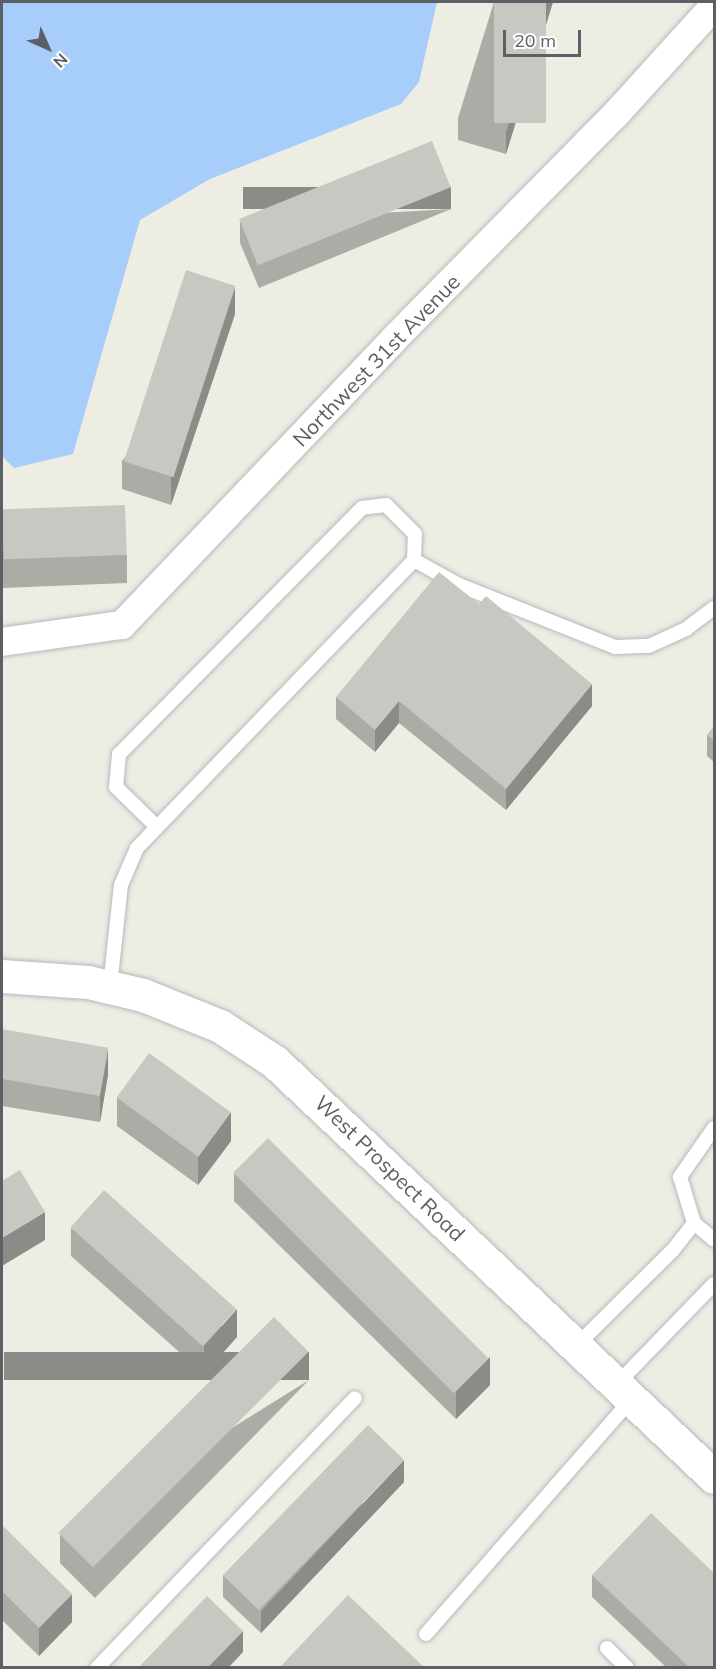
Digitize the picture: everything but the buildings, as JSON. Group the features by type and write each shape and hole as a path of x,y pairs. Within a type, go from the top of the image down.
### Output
{"main road":[{"name":"West Prospect Road","path":"2,976 110,986 200,1017 275,1062 714,1477"}],"street":[{"name":"Northwest 31st Avenue","path":"2,642 122,625 395,338 616,114 714,6"}],"lane":[{"path":"110,986 121,885 137,848 414,560 415,534 386,505 362,508 119,754 116,787 157,827"},
{"path":"414,560 459,585 615,647 649,646 686,629 714,608"},
{"path":"714,1128 680,1177 694,1223 714,1240"},
{"path":"576,1346 673,1250 694,1223"},
{"path":"426,1634 714,1284"},
{"path":"97,1668 355,1398"},
{"path":"607,1648 627,1668"}],"water":[{"path":"2,2 437,2 419,82 401,104 210,179 140,220 73,454 14,468 2,456"}]}
